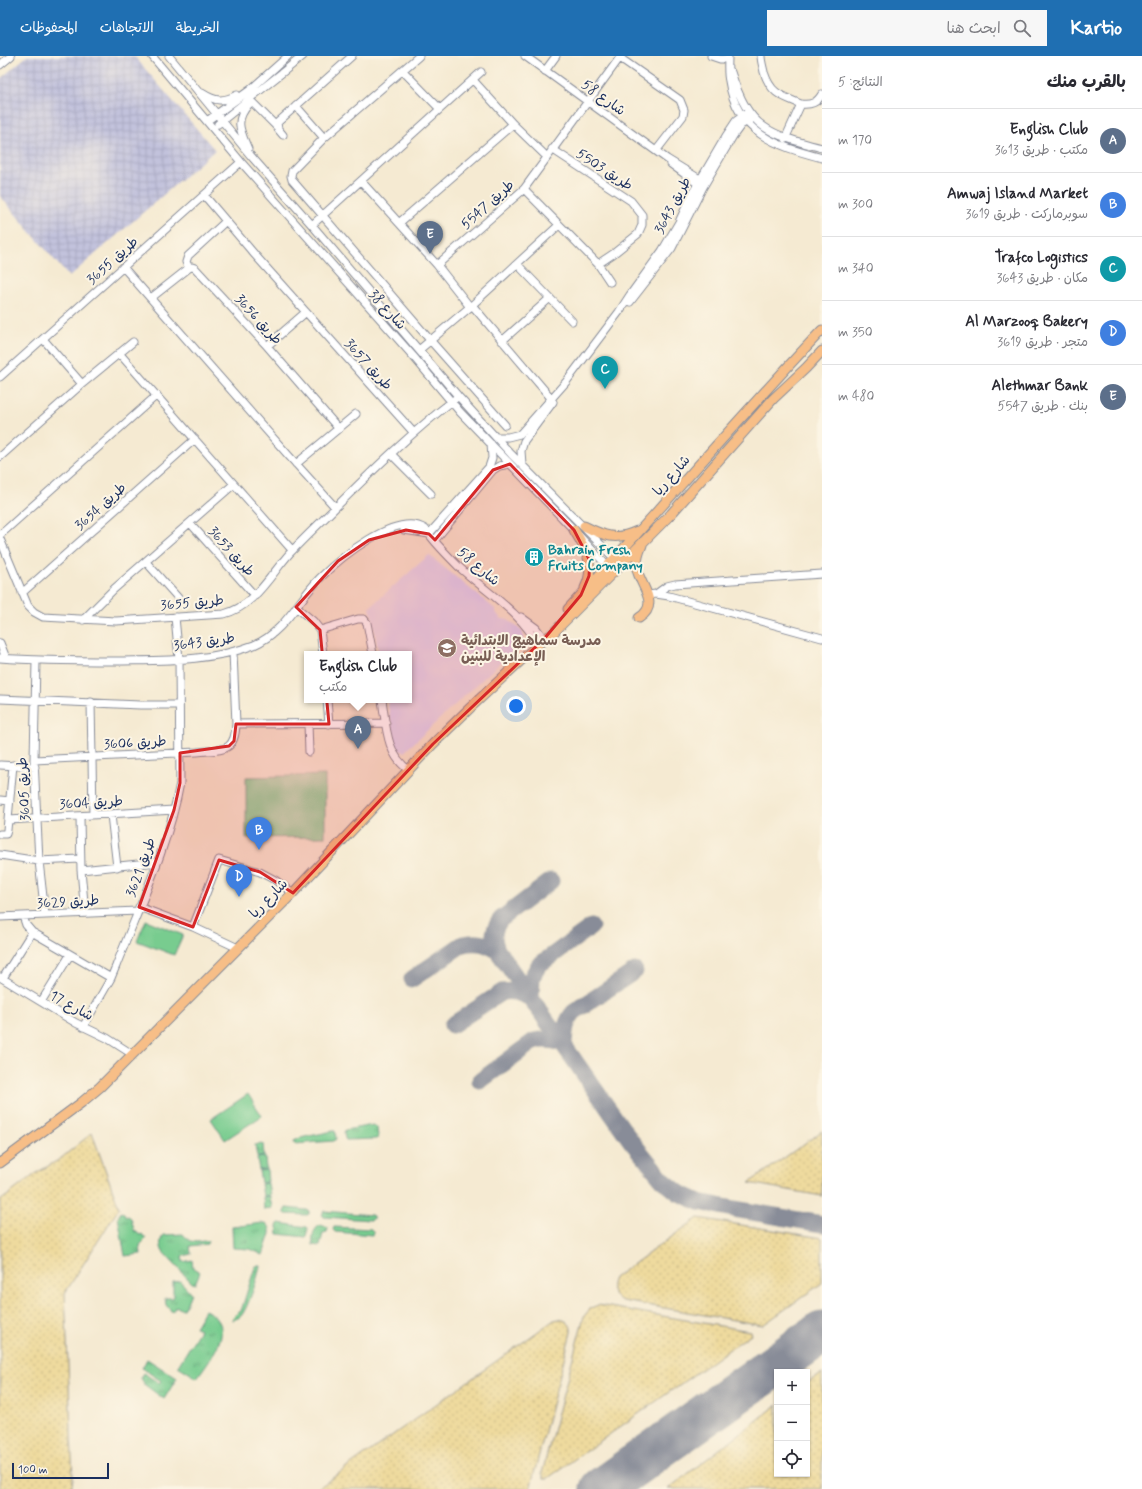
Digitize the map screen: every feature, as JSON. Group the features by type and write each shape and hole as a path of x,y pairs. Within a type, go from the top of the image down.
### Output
{"main road":[{"name":"شارع ريا","path":"617,562 642,529 765,390 822,330"},
{"name":"شارع ريا","path":"541,642 547,631 581,595 644,540 671,514 773,399 822,351"},
{"path":"584,526 602,534 614,537 627,536 642,529"},
{"path":"574,530 590,561 590,576 581,595"},
{"path":"639,618 648,610 652,594 637,567 639,551 644,540"},
{"name":"شارع ريا","path":"0,1163 81,1103 100,1087 293,893 409,770 471,707 541,642 551,635 610,569"}],"street":[{"path":"0,65 10,56"},
{"name":"شارع 38","path":"152,56 241,162 413,356 451,402 610,569"},
{"name":"شارع 38","path":"169,56 222,122 458,396 617,562"},
{"path":"207,121 250,90 288,56"},
{"path":"213,128 304,56"},
{"path":"276,126 277,123 352,56"},
{"path":"296,106 324,138 419,56"},
{"name":"شارع 58","path":"525,56 701,183"},
{"path":"545,71 556,56"},
{"path":"711,56 720,59 728,59"},
{"path":"761,56 767,82 771,89 801,104 810,105 822,94"},
{"path":"621,57 677,98 684,106 683,116 656,151"},
{"name":"طريق 5547","path":"437,265 524,189 621,57"},
{"path":"728,59 737,88 751,115 768,130 786,139 822,148"},
{"path":"728,59 728,73 731,91 744,119 764,137 777,144 822,158"},
{"path":"403,71 440,109"},
{"path":"312,225 481,72"},
{"path":"473,80 513,124 547,157"},
{"path":"195,88 210,98 222,100 250,90"},
{"path":"251,156 242,135 239,123 241,113 262,89"},
{"path":"252,100 283,135"},
{"path":"786,139 801,104"},
{"name":"طريق 3643","path":"496,437 508,438 520,434 566,382 619,312 668,242 736,121 751,115"},
{"path":"399,223 513,124"},
{"name":"شارع 38","path":"324,138 292,171 292,180 505,426"},
{"name":"طريق 5503","path":"552,149 631,202 642,215 642,224 638,234 598,264"},
{"name":"طريق 3655","path":"0,377 241,162"},
{"path":"361,181 437,265 552,398"},
{"path":"524,189 598,264 610,282"},
{"name":"طريق 3657","path":"204,195 414,433"},
{"path":"151,298 189,268 186,259 190,253 226,221"},
{"path":"419,350 471,306 559,225"},
{"path":"517,264 572,321"},
{"path":"123,267 151,298 168,320 335,508"},
{"name":"طريق 3656","path":"189,268 192,267 198,271 338,429"},
{"path":"502,341 550,298"},
{"path":"266,346 306,312"},
{"path":"43,339 82,384"},
{"path":"0,458 82,384 133,342"},
{"path":"119,353 292,550"},
{"name":"طريق 3643","path":"522,464 520,456 524,441 566,382"},
{"path":"0,535 157,395"},
{"name":"طريق 3655","path":"0,540 28,606 34,612 43,617 116,621 224,614 233,612 255,596 292,550 391,454 458,396"},
{"path":"296,464 356,414"},
{"name":"طريق 3654","path":"22,593 195,439"},
{"path":"428,534 489,467 492,458 491,444"},
{"path":"391,454 431,494"},
{"path":"435,540 493,470 499,466 510,464"},
{"name":"طريق 3653","path":"84,620 114,589 234,484"},
{"name":"طريق 3653","path":"190,523 255,596"},
{"name":"طريق 3643","path":"3,658 36,661 179,659 233,652 256,644 271,635 284,624 296,606 320,578 338,561 381,532 402,526 420,527 428,534"},
{"name":"شارع 58","path":"428,534 459,567 515,614 530,622 536,628 541,642"},
{"path":"146,562 179,599"},
{"path":"652,594 667,586 675,584 822,574"},
{"path":"652,594 822,638"},
{"path":"296,606 313,621 320,630 323,651"},
{"name":"طريق 3621","path":"83,1027 111,978 157,862 174,810 180,783 179,659 175,617"},
{"path":"320,630 358,619 364,619 367,623 372,651"},
{"path":"0,643 3,658"},
{"name":"طريق 3606","path":"0,765 13,766 92,757 180,753 222,749 229,746 234,742 236,735 233,652"},
{"name":"طريق 3605","path":"36,661 35,764 39,861 44,916"},
{"path":"0,699 179,705"},
{"name":"طريق 3606","path":"91,702 93,815"},
{"path":"327,703 329,724"},
{"path":"383,703 392,750 397,759 409,770"},
{"path":"236,724 386,723"},
{"path":"308,724 309,752"},
{"path":"3,834 9,820 13,766"},
{"path":"0,800 10,801"},
{"name":"طريق 3604","path":"9,820 80,817 174,810"},
{"path":"111,815 117,866"},
{"path":"80,817 80,859 85,913"},
{"path":"0,855 39,861 80,859"},
{"path":"193,927 219,860 260,872 276,880 293,893"},
{"path":"81,870 157,862"},
{"name":"طريق 3629","path":"0,918 138,909 193,927 238,948"},
{"path":"23,916 26,925 32,932 111,978"},
{"path":"1,977 32,932"},
{"path":"41,1002 70,955"},
{"name":"شارع 17","path":"1,977 83,1027 107,1038 132,1054"}],"highlighted area":[{"path":"510,464 574,530 590,561 589,576 581,595 544,639 433,744 293,893 260,872 219,860 193,927 139,907 174,810 180,783 180,753 229,746 234,741 236,724 329,724 320,630 296,607 338,561 369,540 406,530 429,534 435,540 493,470"}],"shaded area":[{"path":"27,56 134,56 215,150 69,277 0,196 0,79"},
{"name":"مدرسة سماهيج الابتدائية الإعدادية للبنين","path":"429,555 495,609 497,614 502,619 507,619 523,632 523,642 404,752 396,749 388,703 412,703 412,651 378,651 370,607"}],"green space":[{"path":"325,775 325,837 246,838 246,777"},
{"path":"146,920 183,935 174,955 137,941"},
{"path":"248,1094 262,1116 225,1140 211,1119"},
{"path":"373,1125 377,1127 377,1139 346,1140 344,1133 345,1130"},
{"path":"335,1131 336,1139 334,1141 294,1144 294,1141 300,1138"},
{"path":"263,1144 264,1156 257,1157 255,1145"},
{"path":"265,1157 266,1169 259,1170 257,1158"},
{"path":"267,1170 268,1182 261,1183 259,1171"},
{"path":"268,1183 270,1195 263,1196 261,1184"},
{"path":"270,1196 272,1208 264,1209 263,1197"},
{"path":"286,1208 307,1210 309,1211 309,1214 286,1214 284,1212"},
{"path":"324,1211 371,1215 373,1216 373,1219 324,1217 322,1215"},
{"path":"121,1212 124,1213 126,1217 128,1216 131,1218 134,1230 140,1235 142,1234 146,1239 140,1245 141,1254 125,1256 118,1217"},
{"path":"266,1223 270,1228 270,1234 263,1255 250,1249 233,1248 232,1227"},
{"path":"279,1223 307,1227 306,1237 278,1234 277,1225"},
{"path":"321,1225 328,1228 327,1232 323,1233 320,1246 313,1245 316,1228"},
{"path":"334,1227 371,1229 374,1232 372,1235 335,1232 333,1230"},
{"path":"183,1234 192,1241 208,1241 207,1244 190,1246 191,1254 182,1256 183,1262 192,1260 193,1268 200,1272 195,1284 192,1283 161,1248 160,1243 164,1235"},
{"path":"260,1265 258,1276 247,1306 241,1316 233,1320 233,1317 241,1311 255,1267"},
{"path":"180,1281 191,1293 182,1310 176,1306 172,1312 166,1305 165,1298 173,1298 173,1282"},
{"path":"205,1310 215,1317 220,1325 221,1333 219,1342 214,1352 197,1378 178,1366 200,1330 195,1327"},
{"path":"147,1359 177,1378 164,1399 145,1385 141,1378 143,1373 159,1383 161,1381 142,1368"}],"sand":[{"path":"822,1131 822,1196 749,1183"},
{"path":"92,1133 119,1208 65,1293 73,1479 71,1489 0,1489 0,1201 38,1172 60,1159"},
{"path":"698,1218 822,1238 822,1283 763,1325 623,1301 614,1295 612,1292 612,1282 614,1278"},
{"path":"598,1305 750,1331 751,1334 548,1478 544,1478 542,1473 584,1316 591,1308"},
{"path":"559,1319 568,1323 571,1327 571,1332 530,1489 317,1489 554,1320"},
{"path":"822,1373 822,1489 668,1489 774,1407 774,1477 810,1477 810,1381"}],"taxiway":[{"path":"497,950 494,941 494,933 496,926 501,919 551,881"},
{"path":"452,1025 502,992 514,992 531,998 532,977 539,965 591,927"},
{"path":"412,979 463,944 480,943 497,950 631,1141 664,1181 679,1193 699,1202 822,1224"},
{"path":"564,1044 567,1023 574,1012 635,971"},
{"path":"480,1081 534,1041 549,1040 564,1044"},
{"path":"608,1489 632,1466"}],"runway":[{"path":"601,1489 822,1332"}],"place":[{"name":"Alethmar Bank","path":"430,254"},
{"name":"Trafco Logistics","path":"605,389"},
{"name":"Bahrain Fresh Fruits Company","path":"534,557"},
{"name":"مدرسة سماهيج الابتدائية الإعدادية للبنين","path":"447,648"},
{"name":"English Club","path":"358,749"},
{"name":"Amwaj Island Market","path":"259,850"},
{"name":"Al Marzooq Bakery","path":"239,897"}]}
